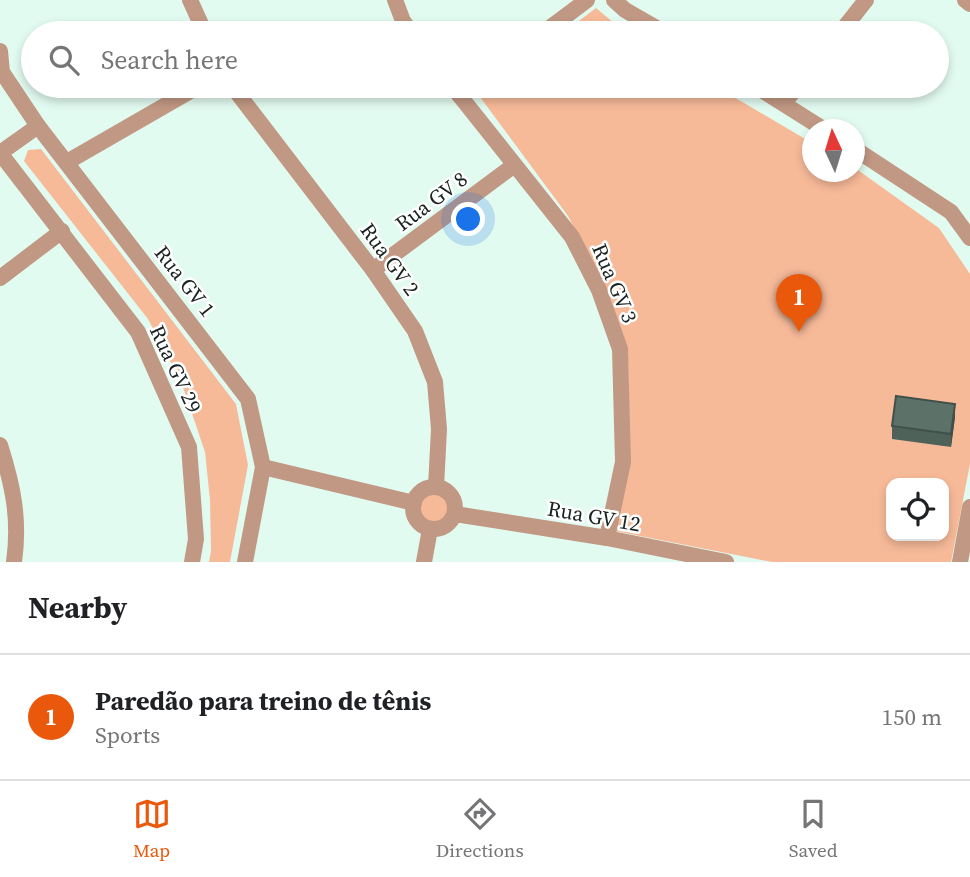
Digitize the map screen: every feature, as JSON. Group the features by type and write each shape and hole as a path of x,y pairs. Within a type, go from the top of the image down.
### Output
{"street":[{"path":"190,0 200,21"},
{"path":"395,0 403,21"},
{"path":"559,21 587,0"},
{"path":"614,0 644,21"},
{"path":"849,21 866,0"},
{"path":"965,0 970,4"},
{"name":"Rua GV 1","path":"0,51 2,72 38,126 248,398 263,467 245,562"},
{"path":"67,162 178,98"},
{"name":"Rua GV 2","path":"242,98 373,270 415,331 435,382 439,429 436,487"},
{"name":"Rua GV 3","path":"461,98 572,237 599,290 620,349 623,462 607,538"},
{"path":"775,98 808,119"},
{"path":"784,103 788,98"},
{"path":"0,153 38,126"},
{"name":"Rua GV 29","path":"0,153 138,332 189,447 196,539 192,562"},
{"path":"865,156 951,212 970,238"},
{"name":"Rua GV 8","path":"373,270 513,166"},
{"path":"0,278 62,232"},
{"path":"0,445 14,496 18,532 14,562"},
{"path":"263,467 414,503"},
{"path":"436,487 443,489 453,498 455,514 448,524 430,529 417,520 414,503 425,489 436,487"},
{"path":"960,562 970,507"},
{"name":"Rua GV 12","path":"455,514 607,538 726,562"},
{"path":"424,562 430,529"}],"shaded area":[{"path":"596,8 612,21 579,21"},
{"path":"481,98 735,98 802,137 802,182 865,182 865,175 939,228 970,274 970,464 951,562 772,562 615,531 630,445 628,360 611,299 568,216"},
{"path":"41,149 236,404 248,465 230,562 209,562 210,500 205,452 182,384 148,319 24,161 28,150"},
{"path":"433,493 444,497 448,508 444,519 433,523 422,519 418,508 422,497"}],"building":[{"path":"896,396 955,404 951,434 892,426"}],"place":[{"name":"Paredão para treino de tênis","path":"799,332"}]}
